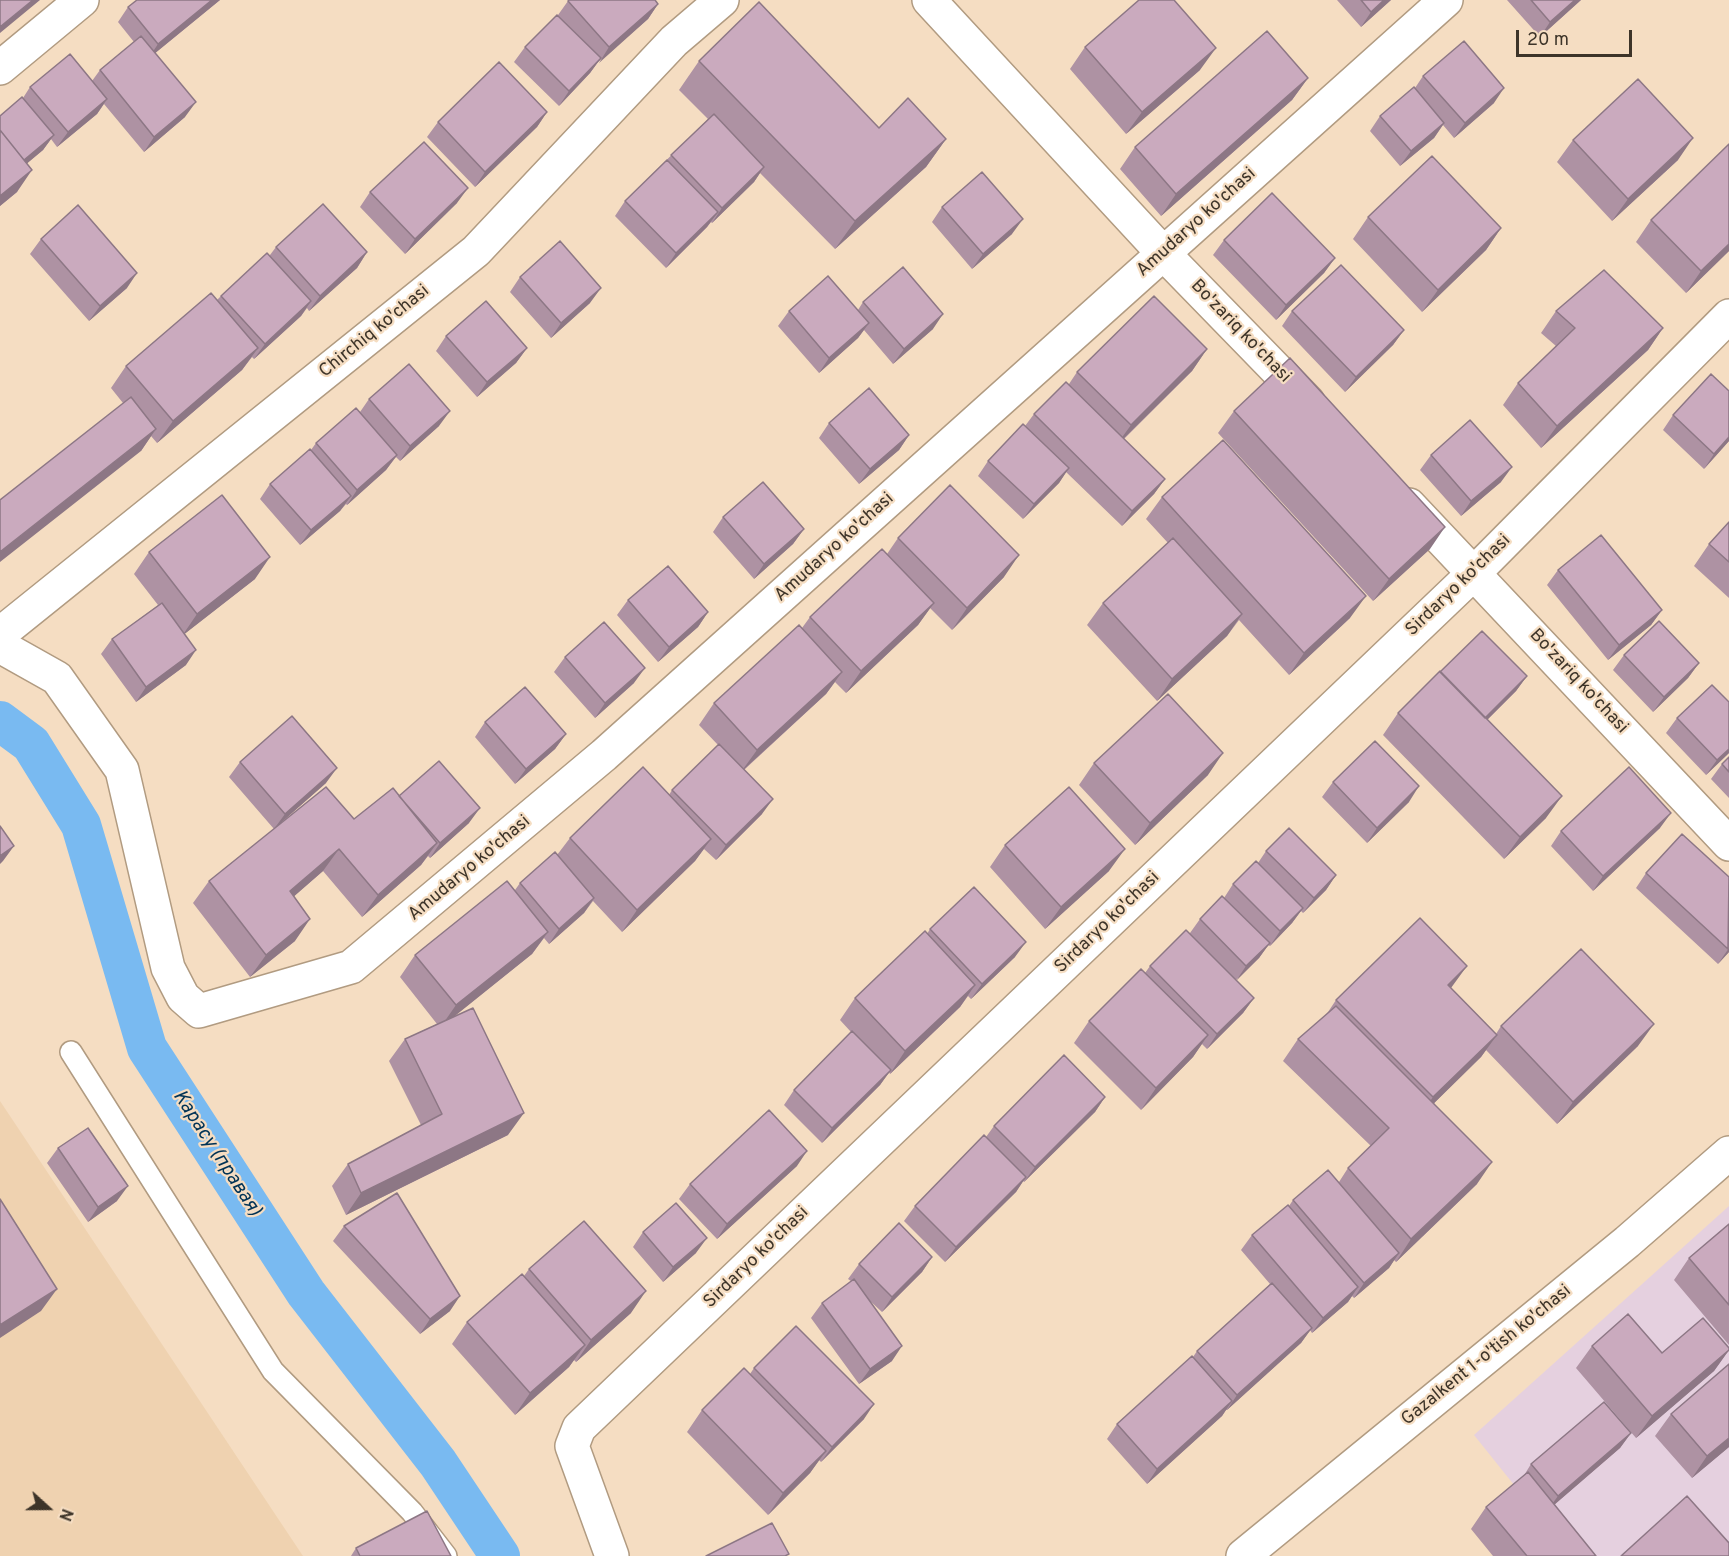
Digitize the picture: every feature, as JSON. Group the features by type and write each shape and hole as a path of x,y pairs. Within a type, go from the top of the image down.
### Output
{"street":[{"path":"0,68 82,0"},
{"name":"Chirchiq ko'chasi","path":"0,634 476,251 674,40 722,0"},
{"name":"Bo'zariq ko'chasi","path":"929,0 1163,253 1327,421"},
{"name":"Amudaryo ko'chasi","path":"0,646 57,678 122,770 168,969 183,997 199,1011 351,967 604,755 1446,0"},
{"name":"Sirdaryo ko'chasi","path":"612,1556 572,1446 579,1428 1474,573 1729,316"},
{"name":"Bo'zariq ko'chasi","path":"1384,480 1729,844"},
{"name":"Gazalkent 1-o'tish ko'chasi","path":"1243,1556 1627,1242 1729,1153"}],"lane":[{"path":"71,1052 273,1371 412,1512 446,1556"}],"shaded area":[{"path":"0,1101 303,1556 0,1556"},
{"path":"1729,1206 1729,1556 1571,1556 1474,1435"}],"building":[{"path":"0,0 33,0 0,27"},
{"path":"137,0 212,0 158,44 128,7"},
{"path":"569,0 655,0 658,4 609,47"},
{"path":"1139,0 1174,0 1216,48 1142,112 1085,47"},
{"path":"1361,0 1384,0 1371,12"},
{"path":"1531,0 1575,0 1550,22"},
{"path":"759,2 879,128 908,98 946,139 855,221 699,61"},
{"path":"557,15 601,58 569,91 525,47"},
{"path":"1267,31 1308,78 1176,194 1135,147"},
{"path":"141,36 196,102 154,137 100,70"},
{"path":"1464,41 1504,88 1465,123 1423,76"},
{"path":"70,54 107,99 68,132 30,87"},
{"path":"499,62 547,112 485,172 438,122"},
{"path":"1638,79 1693,138 1628,199 1573,140"},
{"path":"1414,87 1444,123 1411,151 1380,116"},
{"path":"22,97 54,135 24,160 0,130 0,116"},
{"path":"714,114 764,167 722,208 671,155"},
{"path":"0,130 32,170 0,196"},
{"path":"424,142 468,188 415,239 370,192"},
{"path":"1729,144 1729,244 1701,271 1651,220"},
{"path":"1432,156 1501,228 1438,290 1368,217"},
{"path":"667,160 718,212 676,253 625,201"},
{"path":"982,172 1023,219 983,254 942,207"},
{"path":"1272,193 1335,258 1286,305 1224,240"},
{"path":"323,204 367,252 320,296 276,247"},
{"path":"78,205 137,273 100,306 41,239"},
{"path":"560,241 601,288 561,323 520,277"},
{"path":"267,253 311,301 265,344 221,296"},
{"path":"1341,265 1404,330 1356,377 1292,311"},
{"path":"903,267 943,314 904,349 863,302"},
{"path":"1604,270 1663,328 1557,426 1518,383 1575,328 1556,311"},
{"path":"828,276 869,323 829,358 789,311"},
{"path":"211,293 258,348 173,421 126,366"},
{"path":"1154,296 1207,349 1131,425 1077,372"},
{"path":"486,301 527,348 487,382 446,336"},
{"path":"1290,358 1445,527 1389,579 1234,411"},
{"path":"409,364 450,411 410,446 369,399"},
{"path":"1711,374 1729,391 1729,437 1714,454 1673,415"},
{"path":"1066,382 1165,479 1132,511 1034,414"},
{"path":"869,388 909,435 870,469 829,423"},
{"path":"131,397 156,429 0,552 0,500"},
{"path":"356,408 397,455 357,490 316,443"},
{"path":"1470,420 1512,467 1471,501 1431,455"},
{"path":"1023,424 1069,468 1034,504 988,461"},
{"path":"1223,440 1366,596 1304,653 1162,497"},
{"path":"310,449 351,496 311,530 270,484"},
{"path":"763,482 804,529 764,564 723,517"},
{"path":"950,485 1019,555 967,608 898,538"},
{"path":"222,495 270,557 197,614 149,552"},
{"path":"1729,522 1729,562 1709,544"},
{"path":"1601,535 1662,610 1619,645 1558,570"},
{"path":"1173,538 1242,614 1172,679 1103,603"},
{"path":"882,549 934,603 861,671 810,617"},
{"path":"668,566 708,612 669,647 628,600"},
{"path":"162,603 196,650 146,687 112,639"},
{"path":"1659,621 1699,663 1664,697 1624,655"},
{"path":"604,622 645,668 605,703 565,657"},
{"path":"799,625 842,672 757,750 714,703"},
{"path":"1482,631 1527,676 1485,718 1440,672"},
{"path":"1440,671 1562,796 1520,837 1398,713"},
{"path":"1712,685 1729,702 1729,749 1717,760 1677,718"},
{"path":"525,687 566,734 526,769 485,722"},
{"path":"1168,694 1223,753 1150,823 1094,763"},
{"path":"292,716 337,768 285,814 240,762"},
{"path":"1375,741 1419,786 1377,828 1333,782"},
{"path":"719,744 773,799 726,845 672,790"},
{"path":"1729,757 1729,772 1722,764"},
{"path":"439,761 480,808 440,843 399,796"},
{"path":"643,767 711,839 637,910 570,838"},
{"path":"1629,767 1671,813 1603,876 1561,831"},
{"path":"326,787 354,819 393,788 437,843 378,895 339,849 290,891 310,919 266,955 209,881"},
{"path":"1069,787 1125,849 1061,907 1005,845"},
{"path":"0,826 14,846 0,856"},
{"path":"1289,828 1336,875 1314,898 1266,851"},
{"path":"1682,834 1729,877 1728,949 1646,873"},
{"path":"555,852 594,898 559,929 520,883"},
{"path":"1256,861 1303,908 1280,931 1233,884"},
{"path":"507,881 548,932 456,1005 415,955"},
{"path":"974,887 1026,942 982,984 930,929"},
{"path":"1222,896 1270,943 1246,966 1200,919"},
{"path":"1420,918 1467,966 1448,985 1497,1035 1433,1097 1336,1000"},
{"path":"1186,930 1254,998 1217,1034 1150,966"},
{"path":"925,931 975,985 905,1051 855,998"},
{"path":"1581,949 1654,1024 1573,1102 1501,1026"},
{"path":"1141,969 1208,1035 1156,1088 1089,1021"},
{"path":"1336,1006 1492,1162 1411,1239 1348,1168 1389,1128 1298,1039"},
{"path":"473,1008 524,1113 361,1193 348,1164 442,1114 405,1039"},
{"path":"852,1031 891,1070 832,1128 794,1090"},
{"path":"1064,1055 1105,1097 1035,1167 994,1126"},
{"path":"769,1110 807,1151 727,1224 690,1184"},
{"path":"88,1128 128,1186 98,1207 58,1148"},
{"path":"984,1135 1026,1177 956,1247 915,1206"},
{"path":"1328,1170 1399,1253 1364,1283 1293,1200"},
{"path":"397,1193 460,1296 430,1319 344,1226"},
{"path":"0,1199 57,1289 0,1325"},
{"path":"676,1203 707,1238 673,1267 643,1232"},
{"path":"1288,1205 1358,1287 1323,1318 1252,1235"},
{"path":"584,1221 646,1291 591,1340 529,1269"},
{"path":"899,1223 932,1257 892,1297 859,1264"},
{"path":"1729,1224 1729,1305 1689,1258"},
{"path":"522,1274 585,1345 530,1393 467,1322"},
{"path":"854,1279 902,1346 870,1369 822,1303"},
{"path":"1272,1283 1312,1328 1237,1395 1197,1351"},
{"path":"1628,1314 1662,1353 1703,1318 1729,1350 1652,1416 1592,1346"},
{"path":"796,1326 874,1404 832,1447 754,1368"},
{"path":"1192,1356 1232,1401 1157,1469 1117,1424"},
{"path":"1729,1364 1729,1438 1707,1456 1671,1414"},
{"path":"744,1368 826,1451 783,1493 702,1410"},
{"path":"1604,1402 1631,1433 1558,1496 1531,1464"},
{"path":"1528,1472 1596,1556 1527,1556 1486,1507"},
{"path":"1687,1496 1729,1543 1729,1556 1621,1556"},
{"path":"427,1511 451,1556 360,1556 356,1548"},
{"path":"772,1523 789,1554 785,1556 706,1556"}],"waterway":[{"name":"Карасу (правая)","path":"0,721 31,744 81,825 147,1048 306,1293 438,1463 500,1556"}]}
